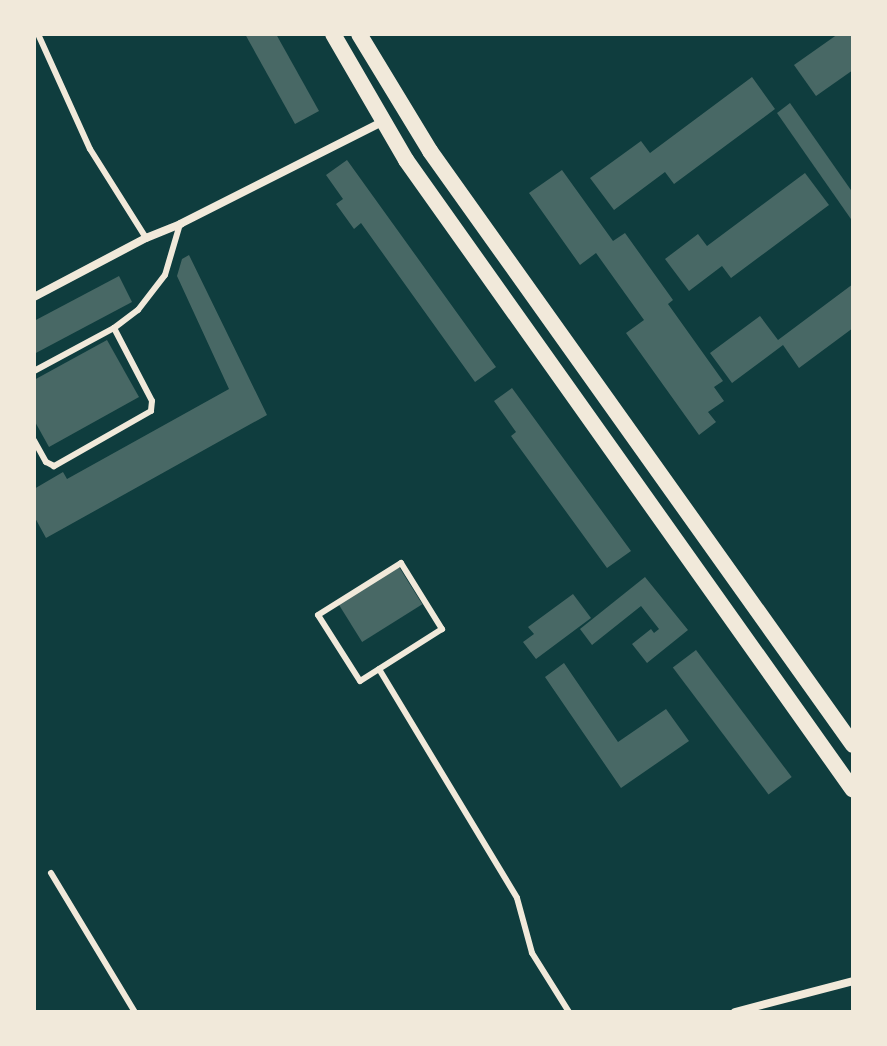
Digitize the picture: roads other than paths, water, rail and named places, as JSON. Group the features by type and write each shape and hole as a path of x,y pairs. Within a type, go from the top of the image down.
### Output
{"main road":[{"path":"333,34 382,122 853,790"},
{"path":"359,34 430,151 853,745"}],"street":[{"path":"34,297 382,122"},
{"path":"735,1012 853,981"}],"lane":[{"path":"38,34 90,149 146,238"},
{"path":"34,371 114,328 138,310 165,275 180,224"},
{"path":"34,440 46,462 54,466 151,411 152,401 114,328"},
{"path":"401,563 442,629 379,669 360,681 318,615 401,563"},
{"path":"379,669 517,898 532,953 569,1012"},
{"path":"51,873 135,1012"}]}
